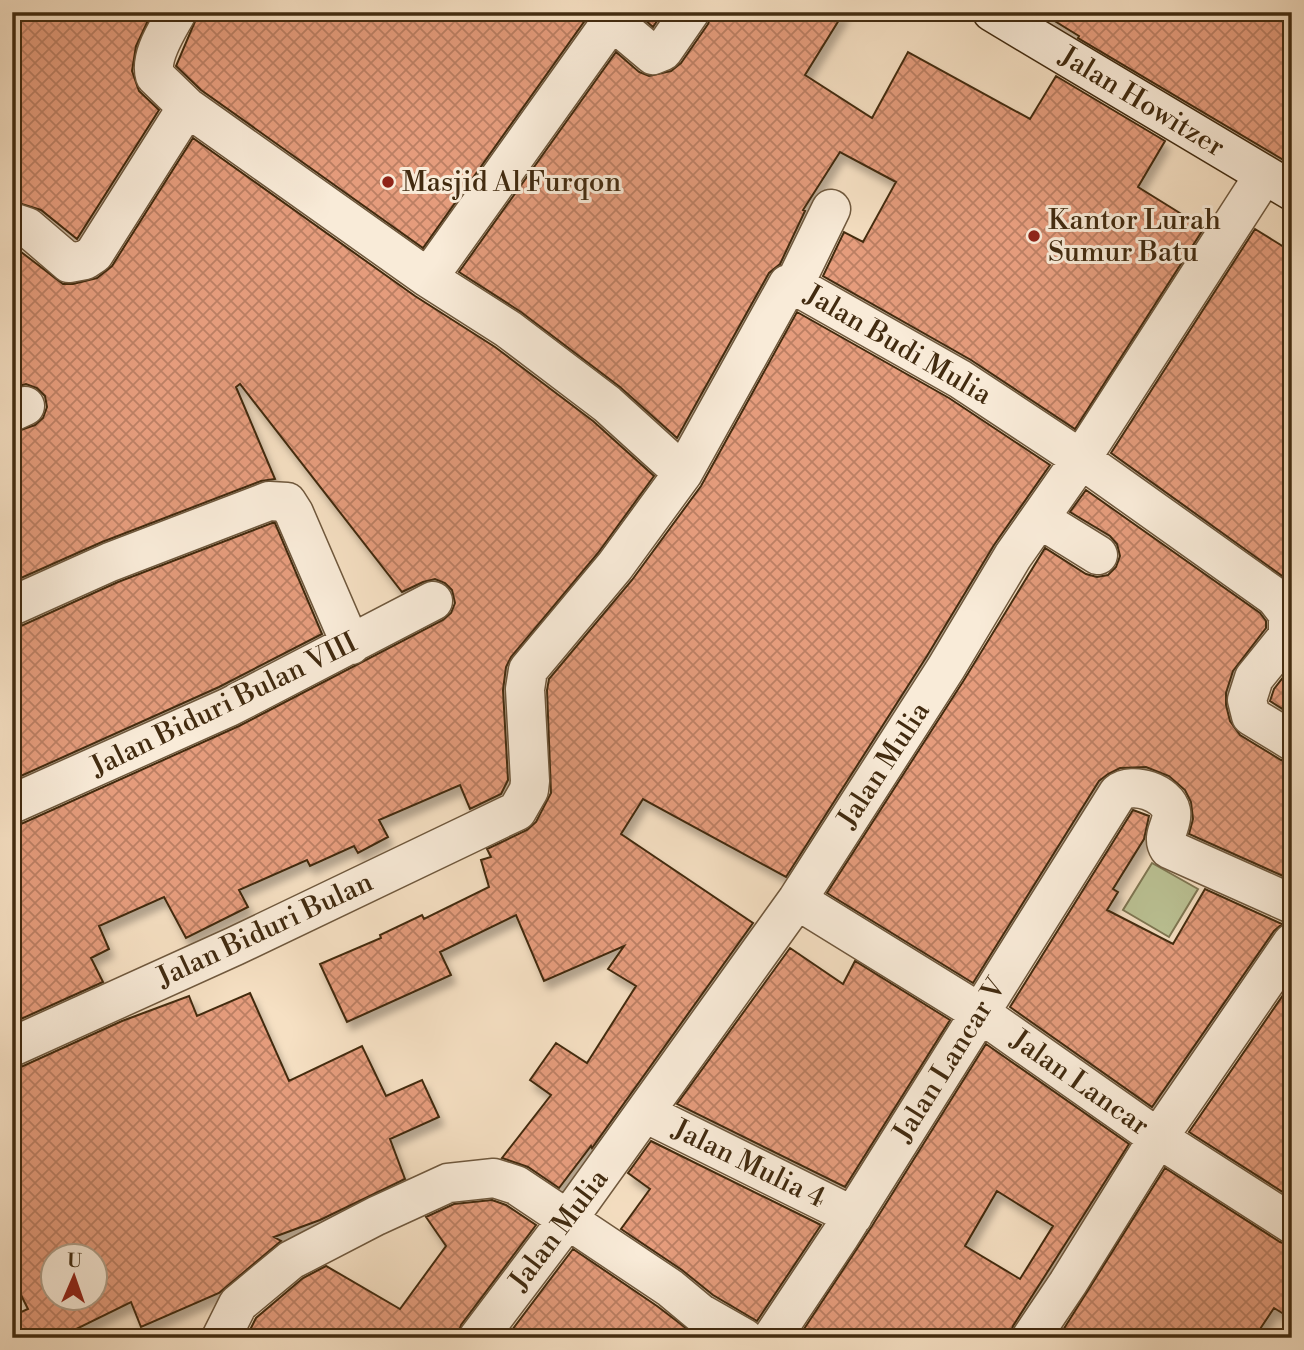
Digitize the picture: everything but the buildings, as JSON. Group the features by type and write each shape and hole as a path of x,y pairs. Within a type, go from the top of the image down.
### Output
{"street":[{"path":"177,12 160,47 153,70 155,76 187,107 428,278 508,329 596,395 683,472"},
{"path":"428,278 608,26 616,24 653,55 658,55 690,12"},
{"name":"Jalan Howitzer","path":"992,12 1278,183"},
{"path":"12,222 27,227 69,262 85,260 99,246 187,107"},
{"name":"Jalan Mulia","path":"478,1338 568,1219 797,900 946,668 1013,556 1278,183"},
{"path":"794,285 831,209"},
{"name":"Jalan Budi Mulia","path":"517,811 529,790 530,781 525,689 528,670 615,566 683,472 788,284 960,379 1081,459 1275,597 1288,614 1288,636 1254,678 1247,700 1251,716 1292,741"},
{"path":"12,606 110,562 269,501 278,500 286,502 294,513 351,645"},
{"path":"1040,519 1098,555"},
{"name":"Jalan Biduri Bulan VIII","path":"12,804 229,708 433,601"},
{"name":"Jalan Lancar V","path":"772,1338 853,1216 1118,793 1131,786 1144,788 1169,805 1172,814 1165,839 1169,849 1292,904"},
{"name":"Jalan Biduri Bulan","path":"12,1047 235,946 517,811"},
{"name":"Jalan Lancar","path":"797,900 980,1013 1158,1138 1292,1224"},
{"path":"1031,1338 1158,1138 1292,943"},
{"name":"Jalan Mulia 4","path":"645,1113 853,1216"},
{"path":"221,1338 238,1304 291,1260 448,1183 494,1178 516,1185 670,1288 700,1312 744,1338"}],"green space":[{"path":"1152,863 1198,889 1169,937 1123,910"}],"place":[{"name":"Masjid Al Furqon","path":"388,182"},
{"name":"Kantor Lurah Sumur Batu","path":"1034,236"}]}
